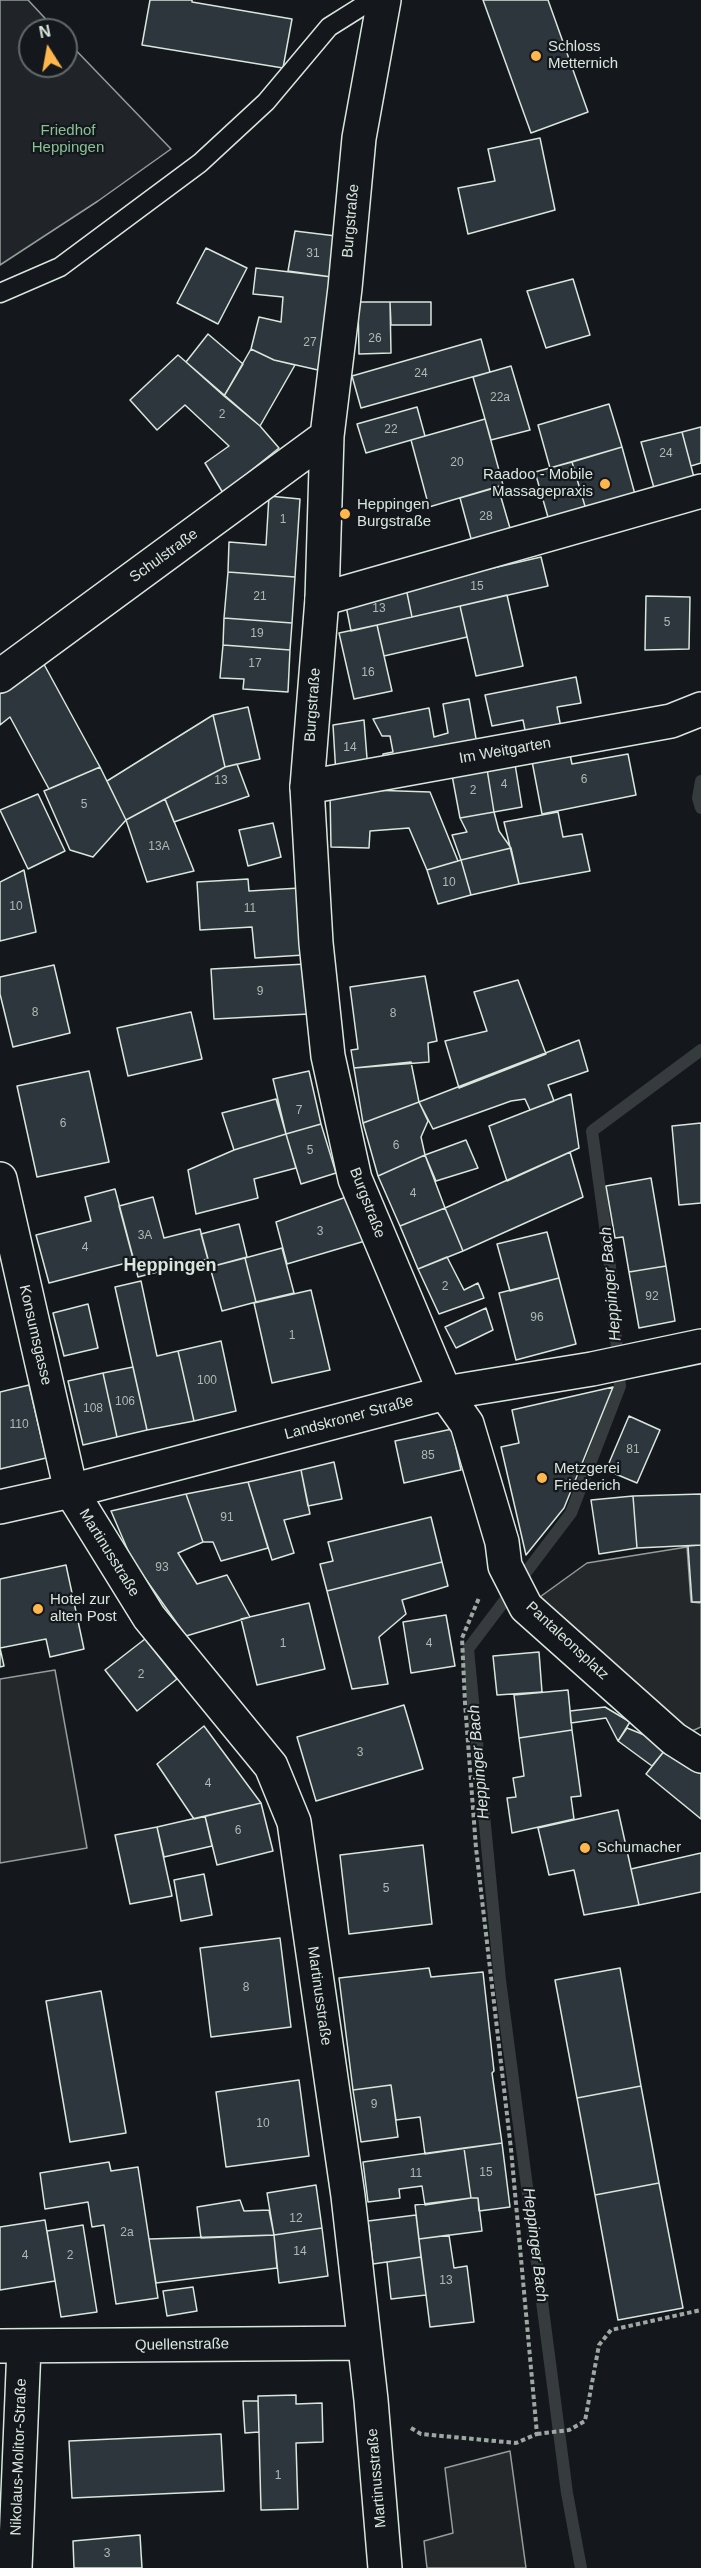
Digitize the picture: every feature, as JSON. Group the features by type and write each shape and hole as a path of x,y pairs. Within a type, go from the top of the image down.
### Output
{"street":[{"name":"Burgstraße","path":"384,0 358,138 345,288 327,436 322,599 307,787 316,943 328,1056 355,1179 445,1393"},
{"name":"Schulstraße","path":"0,676 327,436"},
{"path":"322,599 701,491"},
{"name":"Im Weitgarten","path":"307,787 671,721 701,709"},
{"name":"Konsumsgasse","path":"0,1179 71,1491"},
{"name":"Landskroner Straße","path":"0,1508 445,1393 592,1369 701,1346"},
{"name":"Pantaleonsplatz","path":"445,1393 467,1424 502,1542 505,1566 526,1607 674,1738 701,1756"},
{"name":"Martinusstraße","path":"71,1491 149,1617 271,1766 294,1822 348,2196 371,2400 385,2568"},
{"name":"Quellenstraße","path":"12,2347 363,2343"},
{"name":"Nikolaus-Molitor-Straße","path":"12,2347 15,2568"}],"lane":[{"path":"0,293 60,267 200,163 266,102 329,27 372,0"}],"path":[{"path":"480,1595 462,1638 466,1714 476,1848 511,2149 537,2434"},
{"path":"371,2400 421,2434 516,2443 537,2434 568,2430 585,2421 599,2345 611,2330 701,2310"}],"green space":[{"name":"Friedhof Heppingen","path":"0,0 28,0 45,18 18,18 18,78 78,78 78,52 171,149 98,201 0,265"}],"shaded area":[{"path":"687,1547 691,1602 701,1603 701,1727 674,1739 660,1738 514,1619 526,1607 587,1563"},
{"path":"55,1670 87,1848 0,1863 0,1679"},
{"path":"510,2451 526,2568 427,2568 424,2541 453,2533 445,2468"}],"building":[{"path":"150,0 192,0 192,2 292,19 283,68 142,45"},
{"name":"Schloss Metternich","path":"483,0 548,0 588,112 531,133"},
{"path":"540,138 555,210 468,234 458,188 495,181 488,149"},
{"path":"295,231 336,236 332,277 288,271"},
{"path":"206,248 247,268 218,324 177,303"},
{"path":"256,268 332,277 318,370 274,360 251,349 259,317 281,322 283,297 253,294"},
{"path":"573,279 590,335 546,348 527,291"},
{"path":"358,302 390,302 391,353 359,354"},
{"path":"390,302 431,302 431,325 391,325"},
{"path":"208,334 243,364 224,396 186,362"},
{"path":"481,339 490,372 361,408 352,376"},
{"path":"251,349 274,360 295,365 260,426 224,396"},
{"path":"178,355 260,426 279,448 223,493 205,463 229,446 185,405 157,430 130,400"},
{"path":"511,366 530,430 491,440 473,377"},
{"path":"609,404 622,447 550,468 538,425"},
{"path":"417,407 425,436 366,453 357,424"},
{"path":"485,419 503,485 429,507 411,440"},
{"path":"701,427 701,463 691,466 682,432"},
{"path":"682,432 696,485 656,495 641,442"},
{"path":"622,447 636,498 587,513 572,462"},
{"path":"572,462 587,513 550,524 535,472"},
{"path":"498,487 512,535 473,546 460,498"},
{"path":"269,496 300,499 295,577 228,572 229,542 266,545"},
{"path":"541,557 548,586 412,617 406,588"},
{"path":"228,572 295,577 292,623 224,618"},
{"path":"406,588 412,617 351,631 345,601"},
{"path":"507,595 523,666 476,676 460,606"},
{"path":"646,596 690,597 689,649 645,650"},
{"path":"460,606 467,637 384,656 377,625"},
{"path":"224,618 292,623 290,650 223,645"},
{"path":"377,625 392,691 354,699 339,633"},
{"path":"223,645 290,650 288,692 243,689 244,679 220,678"},
{"path":"40,657 100,767 49,789 10,717 0,725 0,692"},
{"path":"576,677 581,703 557,707 562,733 527,740 523,720 492,726 485,695"},
{"path":"469,699 478,750 382,766 383,754 393,752 390,736 382,736 373,719 429,708 434,737 448,733 443,704"},
{"path":"248,707 260,759 225,767 213,715"},
{"path":"213,715 225,767 126,820 107,781"},
{"path":"364,720 368,771 336,775 333,725"},
{"path":"569,750 572,764 628,754 636,795 542,814 531,756"},
{"path":"514,758 522,807 494,812 486,763"},
{"path":"486,763 494,812 460,818 451,770"},
{"path":"237,764 249,796 174,822 165,799 225,767"},
{"path":"100,767 126,820 93,857 70,850 44,791"},
{"path":"370,790 430,792 458,861 427,870 409,828 370,831 369,848 331,847 330,793"},
{"path":"38,794 65,851 28,869 0,810"},
{"path":"165,799 194,871 147,882 126,820"},
{"path":"494,812 499,831 511,848 461,860 452,835 467,832 460,818"},
{"path":"558,812 563,837 582,834 590,871 519,884 504,822"},
{"path":"273,823 281,857 248,866 239,830"},
{"path":"511,848 519,884 471,895 461,860"},
{"path":"461,860 471,895 438,904 427,870"},
{"path":"24,870 36,932 0,941 0,882"},
{"path":"248,879 249,891 300,888 304,955 255,958 252,927 200,930 197,882"},
{"path":"306,964 309,1014 214,1019 211,969"},
{"path":"54,965 70,1033 13,1047 0,994 0,977"},
{"path":"425,976 437,1041 428,1043 429,1062 354,1068 351,1050 358,1049 350,987"},
{"path":"518,980 546,1054 459,1088 445,1041 487,1031 474,992"},
{"path":"191,1012 202,1059 128,1076 117,1028"},
{"path":"579,1040 588,1071 548,1085 554,1101 530,1110 525,1099 511,1101 433,1129 419,1102"},
{"path":"411,1062 419,1102 363,1123 354,1068"},
{"path":"89,1071 109,1162 37,1177 17,1086"},
{"path":"309,1071 321,1124 286,1134 273,1079"},
{"path":"571,1094 579,1148 507,1181 489,1126"},
{"path":"276,1099 286,1134 234,1150 222,1113"},
{"path":"419,1102 428,1121 421,1137 425,1155 378,1176 363,1123"},
{"path":"701,1123 701,1203 679,1205 672,1126"},
{"path":"321,1124 336,1173 301,1184 286,1134"},
{"path":"286,1134 296,1168 254,1179 258,1198 196,1214 188,1170 234,1150"},
{"path":"466,1140 478,1168 436,1181 425,1155"},
{"path":"570,1152 583,1197 463,1251 445,1208"},
{"path":"425,1155 445,1208 400,1226 378,1176"},
{"path":"651,1178 666,1266 629,1272 623,1237 615,1238 606,1186"},
{"path":"115,1189 134,1261 49,1283 36,1235 91,1221 85,1197"},
{"path":"349,1196 365,1241 287,1264 276,1222"},
{"path":"153,1197 164,1238 200,1229 208,1259 138,1277 119,1206"},
{"path":"445,1208 463,1251 418,1269 400,1226"},
{"path":"239,1224 247,1257 210,1267 201,1234"},
{"path":"547,1232 559,1278 510,1291 497,1244"},
{"path":"282,1248 294,1293 256,1302 245,1258"},
{"path":"447,1257 464,1290 478,1283 484,1298 439,1314 418,1269"},
{"path":"245,1258 256,1302 222,1311 210,1267"},
{"path":"666,1266 675,1321 639,1328 629,1272"},
{"path":"559,1278 576,1344 516,1360 499,1293"},
{"path":"141,1281 157,1356 178,1351 194,1421 147,1430 115,1287"},
{"path":"311,1290 330,1370 272,1383 254,1303"},
{"path":"88,1304 98,1348 64,1356 53,1313"},
{"path":"486,1308 493,1330 456,1348 445,1327"},
{"path":"221,1341 236,1411 194,1421 178,1351"},
{"path":"133,1367 147,1430 117,1437 103,1373"},
{"path":"103,1373 117,1437 83,1445 68,1381"},
{"path":"29,1385 46,1458 0,1469 0,1392"},
{"name":"Metzgerei Friederich","path":"613,1387 564,1508 526,1555 501,1447 519,1443 512,1410"},
{"path":"629,1416 660,1430 637,1483 606,1470"},
{"path":"452,1429 461,1470 404,1483 395,1441"},
{"path":"334,1462 342,1499 308,1506 301,1470"},
{"path":"301,1470 310,1514 284,1520 294,1553 272,1560 248,1482"},
{"path":"248,1482 268,1548 221,1561 213,1542 203,1542 186,1494"},
{"path":"186,1494 203,1542 178,1553 197,1584 227,1575 250,1617 186,1636 132,1560 111,1511"},
{"path":"701,1494 701,1545 637,1548 633,1496"},
{"path":"633,1496 637,1548 599,1554 591,1500"},
{"path":"431,1517 442,1562 327,1591 320,1564 333,1561 328,1542"},
{"path":"701,1545 701,1602 692,1602 688,1546"},
{"path":"442,1562 448,1586 402,1600 406,1614 379,1637 388,1684 352,1689 327,1591"},
{"name":"Hotel zur alten Post","path":"66,1565 84,1649 50,1657 46,1639 0,1648 0,1579"},
{"path":"309,1603 325,1669 257,1685 241,1619"},
{"path":"446,1615 455,1666 411,1673 403,1622"},
{"path":"145,1639 177,1679 137,1711 105,1670"},
{"path":"0,1648 4,1666 0,1667"},
{"path":"539,1652 542,1692 497,1695 493,1656"},
{"path":"568,1690 572,1730 519,1738 514,1695"},
{"path":"404,1705 423,1769 316,1801 297,1737"},
{"path":"605,1707 630,1722 618,1741 606,1718 571,1723 570,1711"},
{"path":"204,1726 261,1803 194,1819 157,1764"},
{"path":"627,1728 669,1745 652,1766 618,1741"},
{"path":"572,1730 581,1796 571,1797 574,1819 512,1833 507,1798 516,1797 513,1778 524,1776 519,1738"},
{"path":"669,1745 701,1767 701,1819 646,1774"},
{"path":"261,1803 273,1851 217,1865 205,1816"},
{"name":"Schumacher","path":"618,1810 639,1905 584,1915 574,1870 549,1875 538,1828"},
{"path":"205,1816 212,1846 164,1857 157,1827"},
{"path":"157,1827 172,1896 130,1904 115,1835"},
{"path":"423,1845 432,1924 349,1934 340,1855"},
{"path":"701,1853 701,1892 639,1905 631,1869"},
{"path":"204,1874 212,1915 181,1921 174,1880"},
{"path":"280,1938 291,2027 211,2037 200,1948"},
{"path":"429,1968 431,1977 483,1972 494,2071 492,2073 502,2143 425,2154 420,2117 396,2120 391,2085 353,2090 339,1978"},
{"path":"620,1968 641,2086 577,2098 555,1980"},
{"path":"101,1991 126,2133 70,2142 46,2001"},
{"path":"299,2080 309,2156 226,2167 216,2092"},
{"path":"391,2085 398,2137 361,2142 353,2090"},
{"path":"641,2086 659,2183 595,2195 577,2098"},
{"path":"502,2143 510,2207 479,2211 478,2198 471,2198 464,2148"},
{"path":"464,2148 471,2198 425,2205 422,2186 399,2189 400,2198 368,2202 363,2162"},
{"path":"109,2162 111,2171 138,2167 158,2298 116,2304 104,2225 92,2227 88,2202 45,2209 40,2173"},
{"path":"659,2183 683,2308 618,2320 595,2195"},
{"path":"316,2185 322,2228 274,2235 267,2193"},
{"path":"478,2198 482,2231 419,2239 415,2205"},
{"path":"240,2200 244,2211 269,2210 274,2235 201,2238 197,2207"},
{"path":"416,2215 421,2257 373,2264 368,2221"},
{"path":"45,2220 55,2281 0,2290 0,2227"},
{"path":"83,2225 97,2312 61,2317 47,2231"},
{"path":"322,2228 328,2276 279,2283 274,2235"},
{"path":"274,2235 277,2268 156,2283 149,2239"},
{"path":"449,2235 454,2268 467,2266 474,2322 430,2327 419,2239"},
{"path":"421,2257 426,2295 391,2299 387,2262"},
{"path":"193,2287 197,2311 167,2316 163,2291"},
{"path":"296,2395 296,2404 322,2403 323,2442 296,2443 298,2509 261,2510 258,2396"},
{"path":"243,2401 258,2401 259,2432 245,2433"},
{"path":"221,2434 224,2491 72,2498 69,2441"},
{"path":"140,2535 142,2568 74,2568 73,2541"}],"waterway":[{"name":"Heppinger Bach","path":"701,781 698,798 701,808"},
{"name":"Heppinger Bach","path":"581,2568 567,2493 500,1980 468,1649 571,1513 620,1386 609,1255 592,1131 701,1050"}],"place":[{"name":"Schloss Metternich","path":"536,56"},
{"name":"Raadoo - Mobile Massagepraxis","path":"605,484"},
{"name":"Heppingen Burgstraße","path":"345,514"},
{"name":"Metzgerei Friederich","path":"542,1478"},
{"name":"Hotel zur alten Post","path":"38,1609"},
{"name":"Schumacher","path":"585,1848"}],"district":[{"name":"Heppingen","path":"170,1266"}]}
